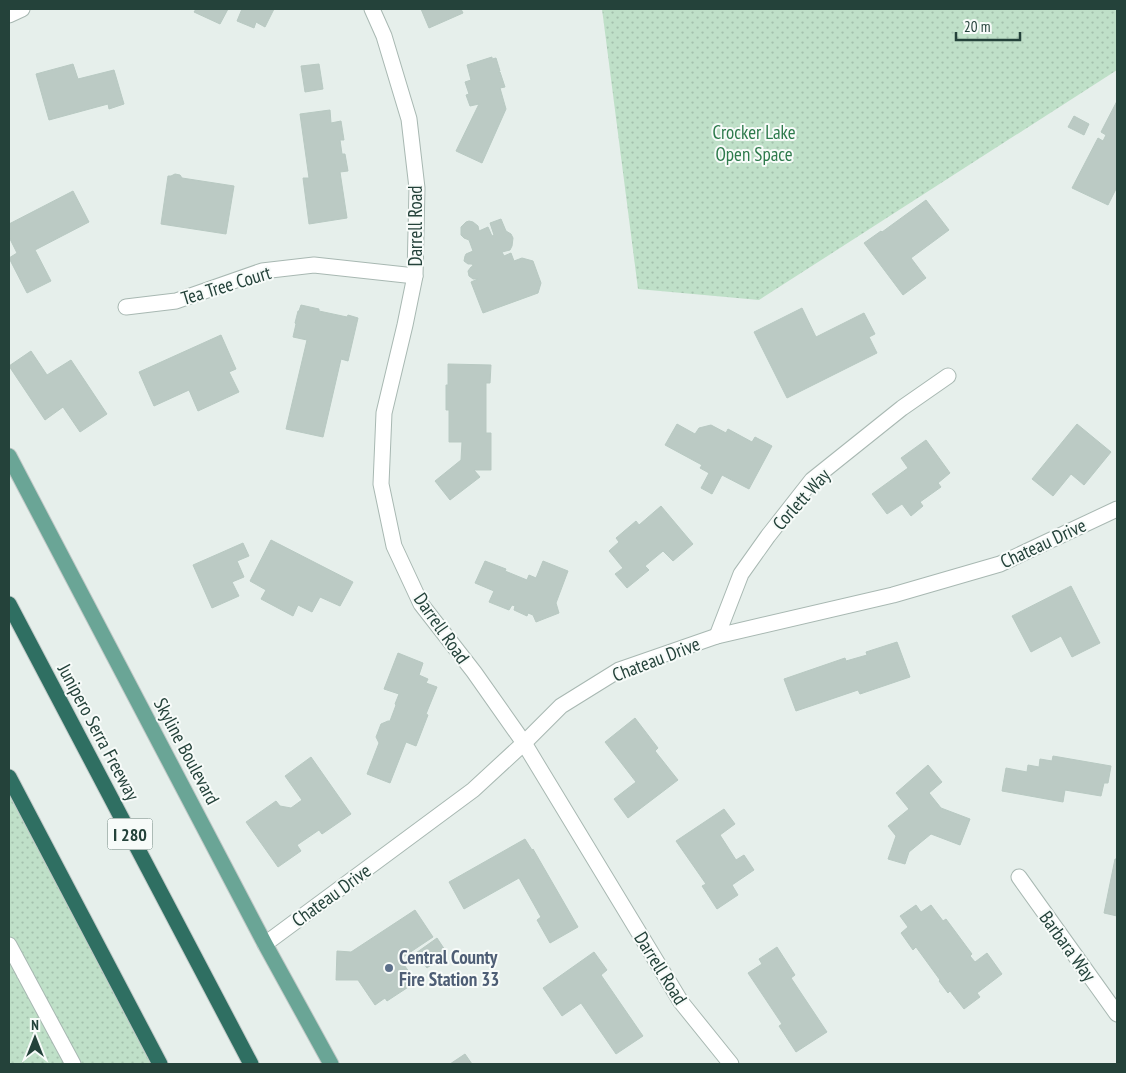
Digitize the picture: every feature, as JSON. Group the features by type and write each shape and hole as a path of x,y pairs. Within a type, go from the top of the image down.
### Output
{"highway":[{"name":"Junipero Serra Freeway","path":"9,604 251,1064"},
{"path":"9,777 160,1064"}],"main road":[{"name":"Skyline Boulevard","path":"9,456 265,944 331,1064"}],"street":[{"path":"9,15 22,9"},
{"name":"Darrell Road","path":"372,9 384,36 409,119 417,188 415,276 384,413 381,484 394,546 421,604 474,672 524,743 681,1002 731,1064"},
{"name":"Tea Tree Court","path":"126,307 176,301 262,271 314,265 415,276"},
{"name":"Corlett Way","path":"717,636 741,574 812,480 902,408 948,376"},
{"name":"Chateau Drive","path":"265,944 473,790 561,706 619,670 717,636 893,595 1000,564 1117,509"},
{"name":"Barbara Way","path":"1020,877 1117,1014"},
{"path":"9,945 73,1064"}],"green space":[{"name":"Crocker Lake Open Space","path":"602,9 1117,9 1117,70 759,300 638,289"},
{"path":"9,777 160,1064 9,1064"}],"building":[{"path":"196,9 228,9 220,24 194,12"},
{"path":"242,9 274,9 265,27 256,22 254,28 237,21"},
{"path":"421,9 461,9 463,13 429,28"},
{"path":"492,57 492,59 496,58 500,71 498,72 500,72 505,87 500,88 506,109 482,163 456,151 479,104 470,106 466,95 469,94 465,82 471,80 467,65"},
{"path":"73,64 78,79 114,70 124,104 109,109 108,104 49,120 36,74"},
{"path":"319,64 323,89 305,92 301,66"},
{"path":"1117,101 1117,187 1108,205 1072,188 1098,138 1103,141 1106,135 1101,132"},
{"path":"330,110 331,123 341,121 344,140 340,140 342,154 345,154 348,171 340,172 347,218 309,224 303,178 309,178 300,114"},
{"path":"1074,116 1089,124 1084,135 1068,127"},
{"path":"180,175 182,178 234,186 226,234 161,224 168,176"},
{"path":"73,191 89,222 35,250 51,281 27,293 9,258 17,253 9,237 9,224"},
{"path":"926,200 949,230 911,258 926,278 903,295 864,243"},
{"path":"501,219 506,231 513,238 510,250 502,252 504,256 511,253 514,261 522,258 533,261 541,283 538,293 483,313 471,282 478,279 473,279 469,276 468,271 473,266 464,261 466,254 473,251 469,240 461,235 461,227 466,222 473,222 478,226 479,231 488,227 492,236 494,235 490,223"},
{"path":"301,305 319,309 319,311 358,318 348,361 341,359 323,437 286,429 307,340 293,337"},
{"path":"802,308 816,337 864,313 875,334 869,337 877,353 787,398 754,332"},
{"path":"221,335 236,369 229,372 239,392 198,411 189,390 154,406 139,372"},
{"path":"31,351 47,375 71,360 107,414 80,432 63,407 45,420 9,366"},
{"path":"448,364 491,365 490,383 486,383 486,433 491,433 491,470 474,470 480,477 450,500 435,481 461,460 462,442 449,442 449,410 446,410"},
{"path":"677,424 695,434 699,428 711,425 726,433 728,429 752,442 755,437 772,446 749,489 722,475 712,494 701,488 709,473 700,468 702,465 665,445"},
{"path":"1077,424 1111,452 1084,485 1071,474 1053,496 1032,479"},
{"path":"926,440 950,473 938,483 941,487 920,502 923,506 911,516 902,504 887,514 872,494 908,468 901,458"},
{"path":"661,506 693,544 673,561 663,551 645,566 649,570 627,588 615,574 623,568 609,551 619,542 616,538 636,521 639,525"},
{"path":"271,540 353,582 340,606 320,597 312,612 298,605 293,616 261,599 266,590 250,581"},
{"path":"243,543 249,556 237,561 244,577 232,582 239,596 212,608 193,565"},
{"path":"485,561 527,580 529,575 536,578 543,561 568,571 556,603 559,613 536,622 533,615 528,613 527,616 514,610 515,606 512,605 509,610 489,602 494,591 475,583"},
{"path":"1071,586 1100,643 1072,657 1061,636 1031,652 1012,616"},
{"path":"897,642 910,677 860,694 858,690 796,711 784,679 845,658 846,661 867,655 866,652"},
{"path":"398,653 423,663 419,675 428,679 426,683 437,687 416,746 406,742 390,783 367,774 379,743 376,737 381,724 390,721 399,694 384,689"},
{"path":"635,718 658,748 655,751 678,780 628,818 614,799 636,782 605,742"},
{"path":"1053,756 1111,766 1108,783 1104,783 1101,796 1065,790 1063,802 1002,791 1006,768 1027,772 1028,765 1039,767 1040,759 1052,761"},
{"path":"311,757 351,814 322,834 319,830 297,845 301,851 278,867 246,822 276,801 280,806 291,808 302,800 285,776"},
{"path":"928,765 942,782 929,793 941,808 970,819 960,845 931,834 909,852 905,864 888,859 896,836 888,826 909,809 896,793"},
{"path":"724,809 735,824 720,835 736,860 744,855 754,870 732,885 738,895 717,909 702,886 706,884 676,841"},
{"path":"525,839 533,849 578,927 550,943 537,920 541,917 519,878 464,909 449,882"},
{"path":"1115,859 1117,859 1117,916 1104,913"},
{"path":"916,905 921,912 931,905 943,921 946,919 972,954 970,956 975,962 987,953 1002,974 977,993 980,997 964,1009 950,991 948,993 916,947 913,950 901,933 908,927 900,916"},
{"path":"415,910 433,937 400,959 416,982 387,1001 385,998 375,1005 358,980 336,980 337,951 351,952"},
{"path":"437,938 447,953 427,968 416,953"},
{"path":"777,947 795,975 791,978 827,1032 796,1052 779,1026 782,1024 748,973 762,964 759,959"},
{"path":"594,952 607,970 601,975 643,1036 616,1054 581,1003 562,1016 543,988"},
{"path":"465,1054 472,1064 450,1064"}],"place":[{"name":"Central County Fire Station 33","path":"389,968"}]}
